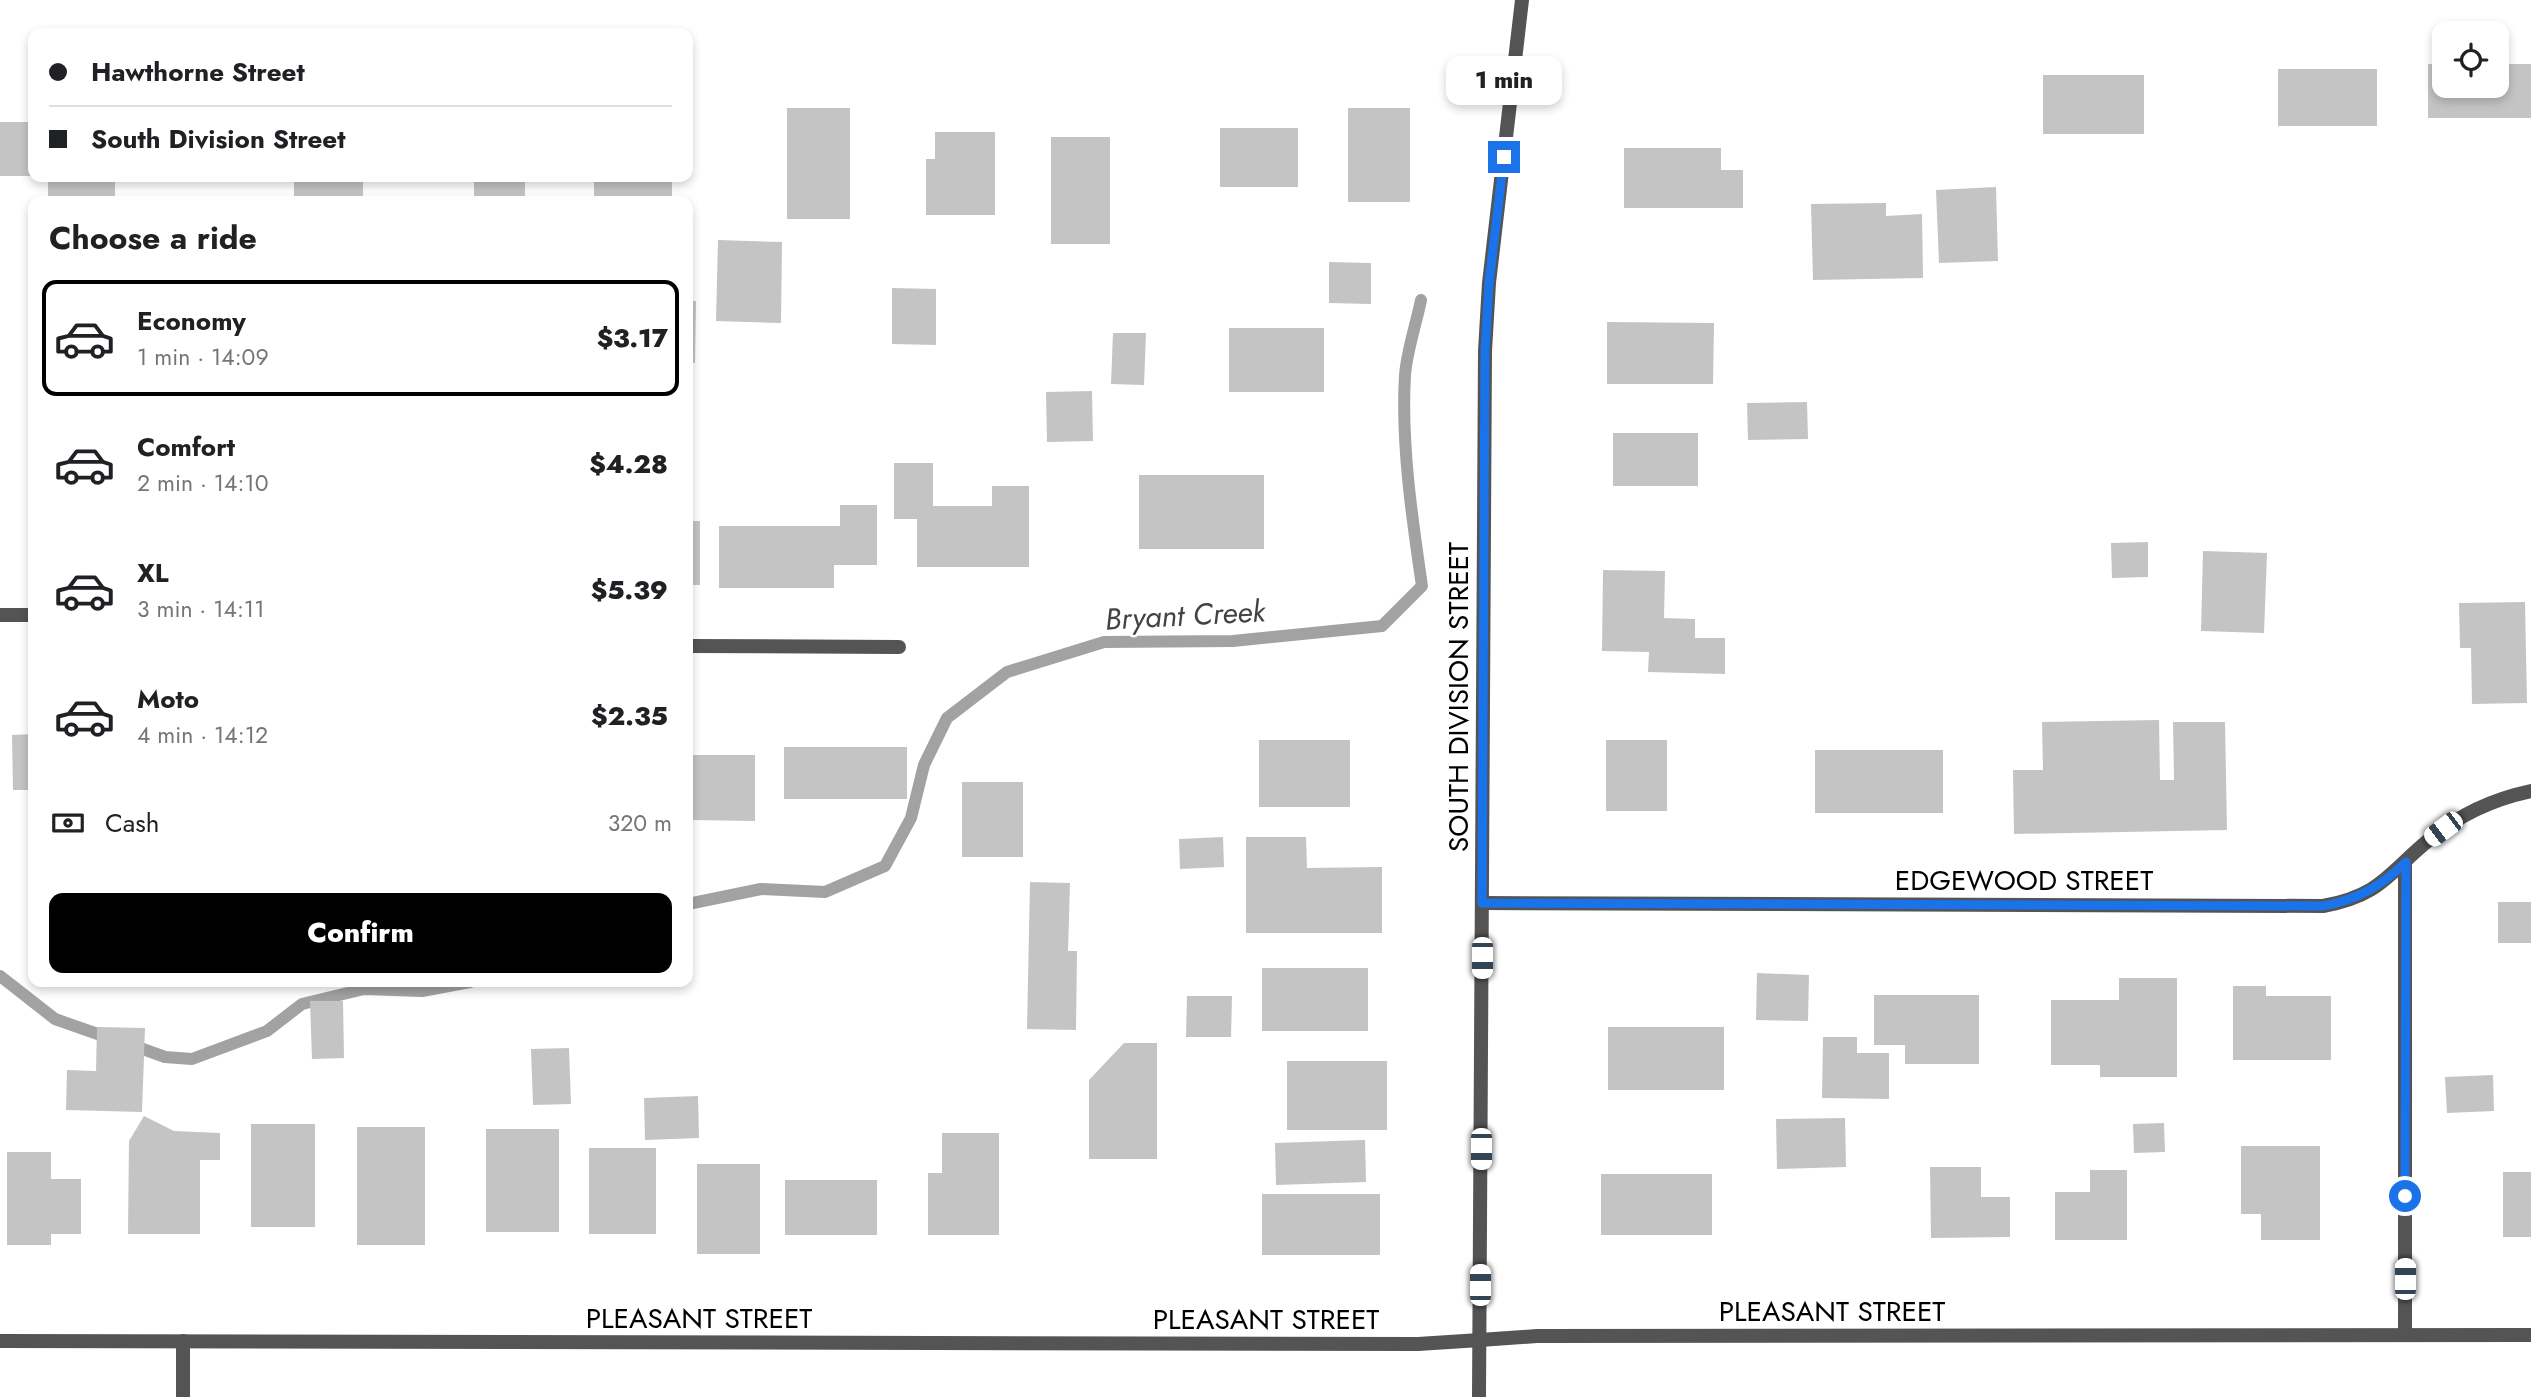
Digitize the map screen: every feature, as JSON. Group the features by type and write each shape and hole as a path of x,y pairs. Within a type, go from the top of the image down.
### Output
{"street":[{"name":"SOUTH DIVISION STREET","path":"1479,1397 1485,351 1489,283 1522,0"},
{"path":"0,615 28,615"},
{"path":"693,646 899,647"},
{"name":"EDGEWOOD STREET","path":"1482,903 2323,906 2347,902 2388,879 2428,840 2458,818 2488,803 2531,791"},
{"path":"2405,1335 2406,862"},
{"name":"PLEASANT STREET","path":"0,1341 1418,1344 1536,1336 2531,1335"},
{"path":"183,1342 183,1397"}],"building":[{"path":"2428,64 2432,64 2432,98 2509,98 2509,64 2531,64 2531,118 2428,118"},
{"path":"2278,69 2377,69 2377,126 2278,126"},
{"path":"2043,75 2144,75 2144,134 2043,134"},
{"path":"787,108 850,108 850,219 787,219"},
{"path":"1348,108 1410,108 1410,202 1348,202"},
{"path":"0,122 28,122 28,176 0,176"},
{"path":"1220,128 1298,128 1298,187 1220,187"},
{"path":"935,132 995,132 995,215 926,215 926,159 935,159"},
{"path":"1051,137 1110,137 1110,244 1051,244"},
{"path":"1624,148 1721,148 1721,170 1743,170 1743,208 1624,208"},
{"path":"48,182 115,182 115,196 48,196"},
{"path":"294,182 363,182 363,196 294,196"},
{"path":"474,182 525,182 525,196 474,196"},
{"path":"594,182 672,182 672,196 594,196"},
{"path":"1996,187 1998,261 1939,263 1936,190"},
{"path":"1886,203 1886,216 1922,214 1923,278 1813,280 1811,204"},
{"path":"718,240 782,242 781,323 716,321"},
{"path":"1329,262 1371,263 1371,304 1329,303"},
{"path":"892,288 936,289 936,345 892,344"},
{"path":"693,301 696,301 693,363"},
{"path":"1607,322 1714,323 1713,384 1607,384"},
{"path":"1229,328 1324,328 1324,392 1229,392"},
{"path":"1113,333 1146,333 1144,385 1111,384"},
{"path":"1092,391 1093,441 1047,442 1046,392"},
{"path":"1807,402 1808,439 1748,440 1747,403"},
{"path":"1613,433 1698,433 1698,486 1613,486"},
{"path":"894,463 933,463 933,506 992,506 992,486 1029,486 1029,567 917,567 917,519 894,519"},
{"path":"1139,475 1264,475 1264,549 1139,549"},
{"path":"840,505 877,505 877,565 834,565 834,588 719,588 719,526 840,526"},
{"path":"693,521 700,521 700,585 693,585"},
{"path":"2148,542 2148,577 2112,578 2111,543"},
{"path":"2203,551 2267,553 2264,633 2201,631"},
{"path":"1603,570 1665,571 1664,618 1695,619 1695,638 1725,638 1725,674 1648,672 1649,652 1602,651"},
{"path":"2525,602 2527,703 2472,704 2471,648 2460,648 2459,603"},
{"path":"2159,720 2160,780 2174,780 2173,722 2225,722 2227,830 2014,834 2013,770 2043,770 2042,722"},
{"path":"28,734 28,790 13,790 12,735"},
{"path":"1259,740 1350,740 1350,807 1259,807"},
{"path":"1606,740 1667,740 1667,811 1606,811"},
{"path":"784,747 907,747 907,799 784,799"},
{"path":"1815,750 1943,750 1943,813 1815,813"},
{"path":"693,755 755,755 755,821 693,820"},
{"path":"962,782 1023,782 1023,857 962,857"},
{"path":"1223,837 1224,867 1180,869 1179,839"},
{"path":"1246,837 1306,837 1307,868 1382,867 1382,933 1246,933"},
{"path":"1030,882 1070,883 1068,951 1077,951 1076,1030 1027,1029"},
{"path":"2498,902 2531,902 2531,943 2498,943"},
{"path":"1262,968 1368,968 1368,1031 1262,1031"},
{"path":"1757,973 1809,975 1808,1021 1756,1020"},
{"path":"2119,978 2177,978 2177,1077 2100,1077 2100,1065 2051,1065 2051,1000 2119,1000"},
{"path":"2233,986 2266,986 2266,996 2331,996 2331,1060 2233,1060"},
{"path":"1874,995 1979,995 1979,1064 1905,1064 1905,1045 1874,1045"},
{"path":"1187,996 1232,996 1231,1037 1186,1037"},
{"path":"310,1001 343,1001 344,1058 312,1059"},
{"path":"97,1027 145,1028 142,1112 66,1110 67,1070 96,1071"},
{"path":"1608,1027 1724,1027 1724,1090 1608,1090"},
{"path":"1823,1037 1857,1037 1857,1053 1889,1053 1889,1099 1822,1098"},
{"path":"1124,1043 1157,1043 1157,1159 1089,1159 1089,1080"},
{"path":"569,1048 571,1104 533,1105 531,1049"},
{"path":"1287,1061 1387,1061 1387,1130 1287,1130"},
{"path":"2493,1075 2494,1111 2447,1113 2445,1077"},
{"path":"698,1096 699,1138 645,1140 644,1098"},
{"path":"144,1116 174,1131 220,1133 220,1160 200,1160 200,1234 128,1234 129,1141"},
{"path":"1845,1118 1846,1167 1777,1169 1776,1119"},
{"path":"2164,1123 2165,1152 2134,1153 2133,1124"},
{"path":"251,1124 315,1124 315,1227 251,1227"},
{"path":"357,1127 425,1127 425,1245 357,1245"},
{"path":"486,1129 559,1129 559,1232 486,1232"},
{"path":"942,1133 999,1133 999,1235 928,1235 928,1173 942,1173"},
{"path":"1365,1140 1366,1182 1276,1185 1275,1143"},
{"path":"2241,1146 2320,1146 2320,1240 2261,1240 2261,1214 2241,1214"},
{"path":"589,1148 656,1148 656,1234 589,1234"},
{"path":"7,1152 51,1152 51,1179 81,1179 81,1234 51,1234 51,1245 7,1245"},
{"path":"697,1164 760,1164 760,1254 697,1254"},
{"path":"1930,1167 1981,1167 1981,1197 2010,1197 2010,1237 1931,1238"},
{"path":"2090,1170 2127,1170 2127,1240 2055,1240 2055,1192 2090,1192"},
{"path":"2503,1172 2531,1172 2531,1237 2503,1237"},
{"path":"1601,1174 1712,1174 1712,1235 1601,1235"},
{"path":"785,1180 877,1180 877,1235 785,1235"},
{"path":"1262,1194 1380,1194 1380,1255 1262,1255"}],"waterway":[{"name":"Bryant Creek","path":"693,903 761,889 825,892 885,866 911,818 924,765 947,718 1007,672 1104,642 1233,641 1382,626 1422,586 1408,480 1404,401 1406,366 1421,300"},
{"name":"Bryant Creek","path":"0,976 55,1019 112,1039"},
{"name":"Bryant Creek","path":"129,1044 165,1057 192,1059 267,1031 302,1004 364,989 422,991 443,987"}],"route":[{"path":"1504,157 1489,283 1485,351 1482,903 2323,906 2347,902 2368,892 2388,879 2406,862 2405,1196"}]}
